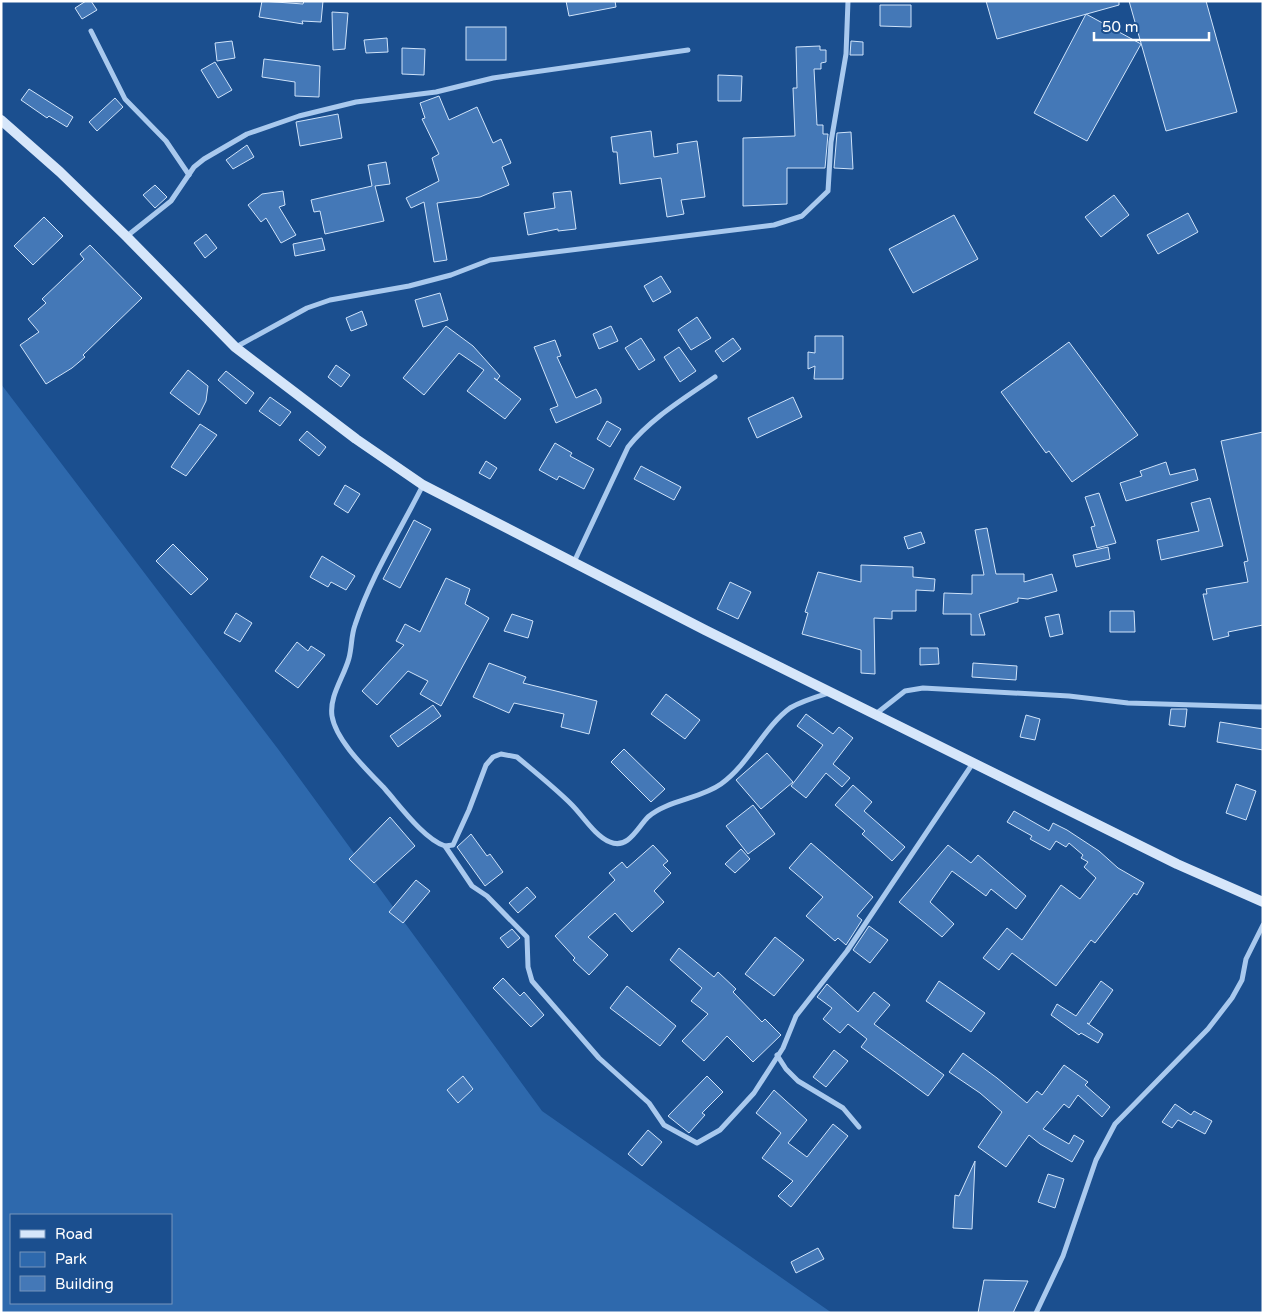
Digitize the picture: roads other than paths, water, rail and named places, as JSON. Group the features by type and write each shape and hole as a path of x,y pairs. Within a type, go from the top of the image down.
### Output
{"street":[{"path":"235,347 308,308 330,300 408,286 451,275 490,260 774,224 802,216 828,191 831,142 846,54 848,1"},
{"path":"91,31 125,99 166,141 189,175"},
{"path":"127,237 171,201 194,167 204,159 247,134 345,104 436,92 493,78 688,50"},
{"path":"1,120 60,172 235,347 356,439 424,485 705,630 877,713 973,763 1177,864 1263,902"},
{"path":"574,562 628,447 638,434 674,405 715,377"},
{"path":"424,485 395,538 355,624 350,640 349,657 334,696 332,714 335,727 356,757 414,822 439,844 445,846 453,845 486,765 493,757 509,754 518,757 611,843 622,843 631,838 653,814 720,784 750,757 779,718 790,708 833,692"},
{"path":"877,713 905,691 924,688 1069,696 1128,702 1263,707"},
{"path":"445,846 472,886 488,896 527,937 528,967 532,981 599,1058 649,1103 664,1125 697,1143 720,1130 754,1093 783,1048 796,1016 847,951 973,763"},
{"path":"1036,1313 1063,1256 1096,1160 1115,1124 1208,1030 1232,998 1242,980 1246,959 1263,925"},
{"path":"777,1055 786,1069 798,1081 843,1108 859,1127"}]}
